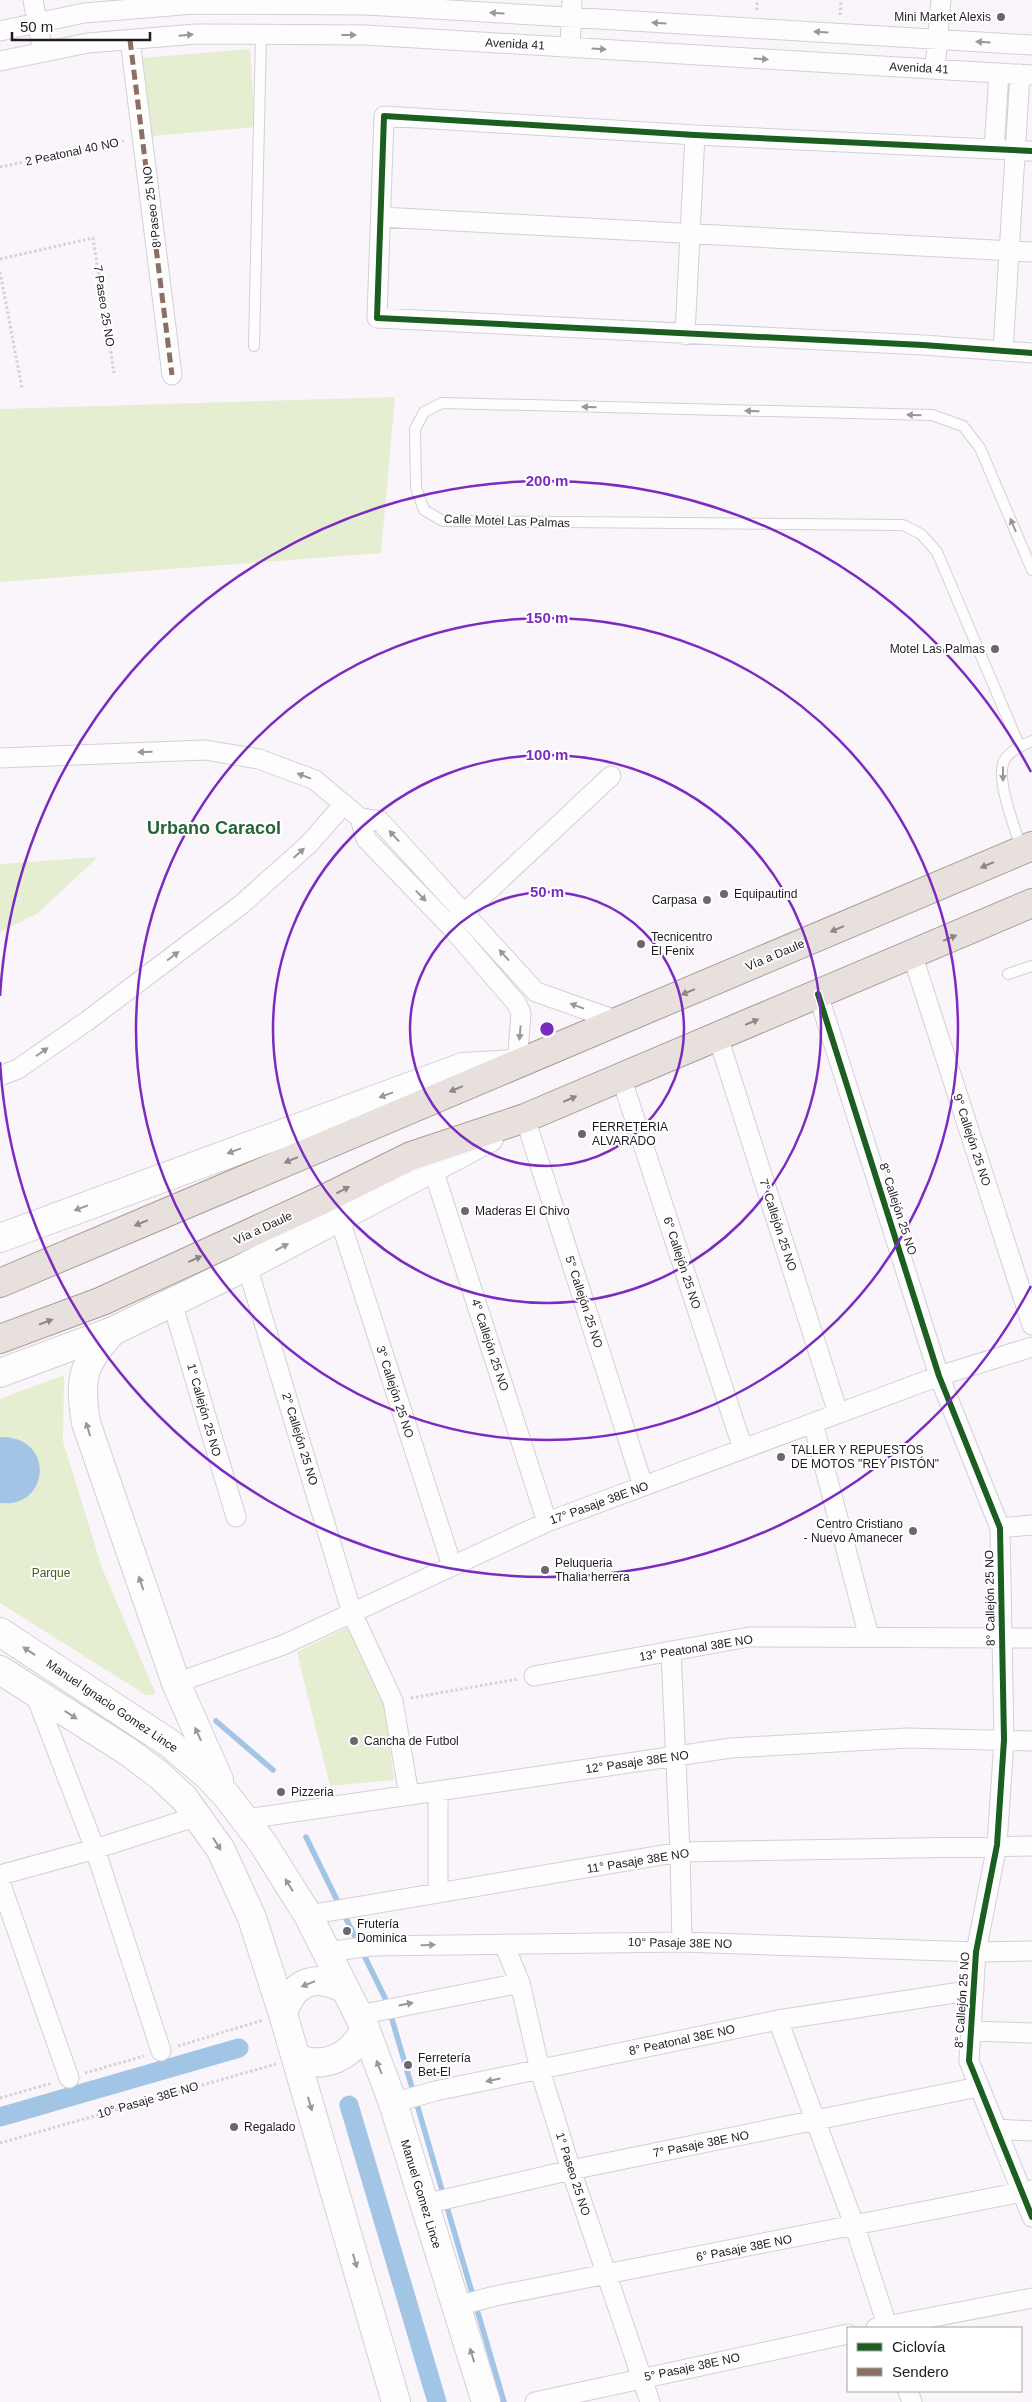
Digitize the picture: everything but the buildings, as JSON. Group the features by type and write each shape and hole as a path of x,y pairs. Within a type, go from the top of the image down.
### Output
{"main road":[{"name":"Vía a Daule","path":"0,1283 1027,849"},
{"name":"Vía a Daule","path":"0,1339 102,1301 237,1240 411,1156 525,1118 912,954 1031,906"},
{"name":"Vía a Daule","path":"0,1238 463,1067 517,1064"},
{"name":"Vía a Daule","path":"113,1331 247,1266 525,1118"},
{"path":"0,1373 113,1331"},
{"path":"113,1331 94,1351 85,1372 82,1395 86,1423 176,1683 226,1795"},
{"name":"Manuel Ignacio Gomez Lince","path":"0,1632 169,1743 207,1775 246,1819 308,1915 346,1990"},
{"path":"0,1670 146,1764 173,1786 198,1816 221,1850 240,1887 297,2058 396,2402"},
{"path":"283,2014 291,1995 307,1982 328,1980 346,1990"},
{"name":"Manuel Gomez Lince","path":"346,1990 362,2022 393,2104 486,2402"},
{"path":"297,2058 320,2064 337,2059 354,2047 362,2022"}],"street":[{"path":"32,0 43,52"},
{"path":"935,69 941,0"},
{"path":"0,31 84,13 194,4 319,2 367,5 572,9 697,24 1032,45"},
{"path":"570,48 572,9"},
{"path":"695,55 697,24"},
{"name":"Avenida 41","path":"0,62 88,43 196,34 366,35 1026,74"},
{"name":"8 Paseo 25 NO","path":"130,40 172,375"},
{"path":"994,149 999,73"},
{"path":"1003,351 1009,251 1023,151 1026,74"},
{"path":"1023,151 695,135 384,116 377,318 923,345 1032,353"},
{"path":"685,334 695,135"},
{"path":"381,216 1032,252"},
{"path":"0,758 205,750 259,759 315,780 360,818 380,821 536,992 618,1021"},
{"path":"450,926 611,776"},
{"path":"0,1076 18,1069 87,1021 242,904 309,844 344,804"},
{"path":"360,818 366,839 450,926 517,1004 521,1013 517,1064"},
{"name":"9° Callejón 25 NO","path":"912,954 1032,1326"},
{"name":"8° Callejón 25 NO","path":"818,994 938,1376 1000,1528 1004,1740 997,1845 976,1952 969,2061 996,2129 1027,2191 1032,2217"},
{"name":"7° Callejón 25 NO","path":"718,1037 838,1414"},
{"name":"6° Callejón 25 NO","path":"621,1077 743,1449"},
{"name":"5° Callejón 25 NO","path":"525,1118 643,1486"},
{"name":"4° Callejón 25 NO","path":"433,1168 547,1522"},
{"name":"3° Callejón 25 NO","path":"339,1217 452,1566"},
{"name":"2° Callejón 25 NO","path":"247,1266 352,1613 393,1701 409,1794"},
{"name":"1° Callejón 25 NO","path":"172,1302 236,1517"},
{"name":"17° Pasaje 38E NO","path":"176,1683 283,1645 547,1522 938,1376 1032,1347"},
{"path":"813,1423 869,1637"},
{"path":"1000,1528 1032,1525"},
{"name":"13° Peatonal 38E NO","path":"534,1676 749,1637 1032,1638"},
{"path":"672,1651 682,1942"},
{"path":"34,1691 95,1849 161,2051"},
{"name":"12° Pasaje 38E NO","path":"246,1819 731,1748 907,1738 1032,1741"},
{"path":"438,1790 438,1894"},
{"path":"0,1875 95,1849 198,1816"},
{"name":"11° Pasaje 38E NO","path":"308,1915 680,1852 997,1845 1032,1846"},
{"path":"0,1882 69,2078"},
{"name":"10° Pasaje 38E NO","path":"327,1952 371,1946 682,1942 976,1952 1032,1951"},
{"name":"1° Paseo 25 NO","path":"504,1944 520,1983 540,2070 571,2170 650,2402"},
{"path":"362,2022 520,1983"},
{"name":"8° Peatonal 38E NO","path":"393,2104 436,2092 778,2020 974,1990"},
{"path":"778,2020 855,2227 883,2327 1032,2298"},
{"path":"971,2031 1032,2033"},
{"name":"7° Pasaje 38E NO","path":"425,2204 571,2170 978,2087"},
{"path":"996,2129 1032,2131"},
{"name":"6° Pasaje 38E NO","path":"456,2306 496,2296 855,2227 1027,2191"},
{"name":"5° Pasaje 38E NO","path":"535,2402 847,2334"}],"lane":[{"path":"254,346 261,35"},
{"name":"Calle Motel Las Palmas","path":"1019,746 937,552 921,534 903,526 442,522 424,510 416,488 415,429 424,412 442,403 932,415 963,426 980,448 1032,570"},
{"path":"1027,849 1001,774 1004,760 1019,746 1032,741"},
{"path":"1008,974 1032,966"}],"path":[{"path":"0,272 22,388"},
{"path":"393,1701 534,1676"}],"green space":[{"path":"250,49 255,127 152,136 141,58"},
{"path":"395,397 381,553 0,582 0,409"},
{"path":"98,857 38,913 0,932 0,864"},
{"name":"Parque","path":"64,1375 63,1441 102,1568 155,1692 153,1695 146,1695 0,1603 0,1399"},
{"name":"Cancha de Futbol","path":"350,1626 384,1702 394,1780 330,1786 297,1652"}],"water":[{"path":"0,1437 18,1440 31,1448 38,1459 40,1472 37,1484 29,1495 17,1502 0,1503"}],"waterway":[{"path":"216,1721 273,1770"},
{"path":"306,1837 387,2002 504,2402"},
{"path":"0,2117 239,2048"},
{"path":"349,2105 437,2402"}],"marked path":[{"path":"130,40 172,375"}],"cycle path":[{"path":"1032,151 695,135 384,116 377,318 923,345 1032,353"},
{"path":"818,994 939,1376 1000,1528 1004,1740 997,1845 976,1952 969,2061 1032,2217"}],"place":[{"name":"Mini Market Alexis","path":"1001,17"},
{"name":"Motel Las Palmas","path":"995,649"},
{"name":"Equipautind","path":"724,894"},
{"name":"Carpasa","path":"707,900"},
{"name":"Tecnicentro El Fenix","path":"641,944"},
{"name":"FERRETERIA ALVARADO","path":"582,1134"},
{"name":"Maderas El Chivo","path":"465,1211"},
{"name":"TALLER Y REPUESTOS DE MOTOS \"REY PISTÓN\"","path":"781,1457"},
{"name":"Centro Cristiano - Nuevo Amanecer","path":"913,1531"},
{"name":"Peluqueria Thalia herrera","path":"545,1570"},
{"name":"Cancha de Futbol","path":"354,1741"},
{"name":"Pizzeria","path":"281,1792"},
{"name":"Frutería Dominica","path":"347,1931"},
{"name":"Ferretería Bet-El","path":"408,2065"},
{"name":"Regalado","path":"234,2127"}],"district":[{"name":"Urbano Caracol","path":"214,828"}]}
